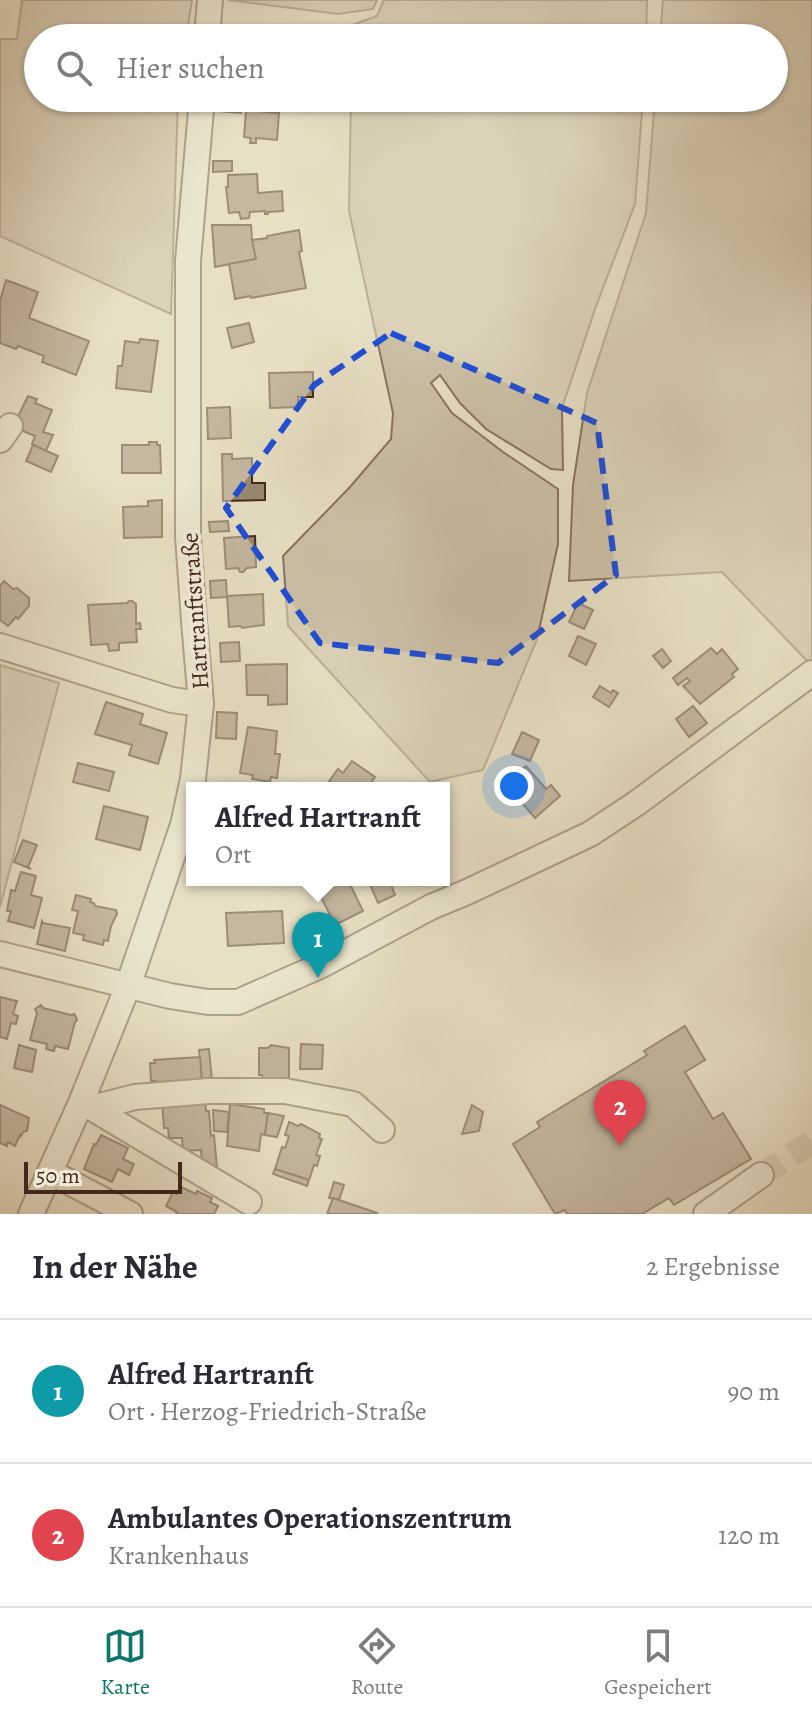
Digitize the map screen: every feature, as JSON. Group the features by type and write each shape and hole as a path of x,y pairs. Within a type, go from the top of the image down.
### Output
{"street":[{"path":"208,24 210,0"},
{"name":"Hartranftstraße","path":"192,782 201,704 188,537 188,261 201,112"},
{"path":"0,646 172,700 201,704"},
{"path":"0,954 170,996 208,1002 238,1002 322,965 431,907 590,834 637,803 812,673"},
{"name":"Hartranftstraße","path":"31,1214 86,1107 186,811"},
{"path":"86,1107 135,1097 209,1091 285,1091 353,1104 382,1130"},
{"path":"86,1107 249,1202"},
{"path":"50,1172 130,1214"},
{"path":"706,1214 761,1175"}],"highlighted area":[{"path":"391,333 597,423 616,575 498,663 320,643 226,508 314,385"}],"shaded area":[{"path":"22,0 192,0 188,24 24,24 24,112 178,112 171,314 0,236 0,39 17,39"},
{"path":"228,0 377,0 373,9 338,14"},
{"path":"384,0 647,0 646,24 355,24 377,16"},
{"path":"663,0 812,0 812,666 722,572 569,581 573,485 587,393 646,213 654,112 788,112 788,24 661,24"},
{"path":"351,112 642,112 635,204 562,408 563,470 551,469 486,429 460,403 440,375 431,383 452,413 558,489 558,544 537,639 483,770 430,782 288,626 283,556 350,487 391,439 393,413 349,211"},
{"path":"0,665 59,683 0,907"}],"building":[{"path":"246,112 279,113 277,140 256,138 256,143 250,143 251,138 244,137"},
{"path":"213,161 232,161 232,171 213,172"},
{"path":"257,174 258,193 282,191 283,211 268,214 265,211 250,212 249,218 241,219 239,212 229,213 228,175"},
{"path":"212,225 251,225 256,259 215,267"},
{"path":"299,230 302,251 299,252 306,288 235,299 229,264 256,259 252,240"},
{"path":"6,280 38,292 29,318 89,341 76,375 42,362 44,356 0,343 0,301"},
{"path":"249,323 254,342 232,348 227,328"},
{"path":"140,339 158,341 151,392 116,388 125,341 139,343"},
{"path":"313,372 313,397 298,397 298,407 270,408 269,373"},
{"path":"28,396 37,399 35,403 52,410 43,432 53,435 46,451 32,444 35,436 18,429 15,423"},
{"path":"230,407 231,438 208,439 207,408"},
{"path":"149,442 160,445 161,473 122,473 122,445 149,445"},
{"path":"33,445 58,456 51,472 26,461"},
{"path":"222,454 232,454 232,459 252,458 252,483 265,483 265,500 223,501"},
{"path":"162,500 162,537 124,538 123,507 148,506 148,501"},
{"path":"228,521 229,531 210,532 209,522"},
{"path":"255,536 256,567 243,572 238,568 226,569 224,538"},
{"path":"226,580 227,597 211,598 210,581"},
{"path":"4,581 29,598 29,606 8,626 0,620 0,586"},
{"path":"263,594 264,625 229,627 227,596"},
{"path":"129,601 136,604 136,624 140,623 141,629 136,629 137,642 119,643 119,650 109,651 108,644 91,645 88,605"},
{"path":"578,603 593,610 584,629 569,622"},
{"path":"578,636 596,644 586,665 569,656"},
{"path":"239,642 240,661 221,662 220,643"},
{"path":"711,648 717,654 722,649 738,669 732,674 734,677 700,704 683,686 690,681 687,678 678,685 673,678"},
{"path":"662,649 671,661 663,668 653,656"},
{"path":"287,664 287,704 268,705 268,695 247,695 246,665"},
{"path":"600,686 611,693 613,690 618,693 609,707 593,697"},
{"path":"106,702 143,714 140,724 167,733 158,764 129,755 132,745 95,734"},
{"path":"693,706 707,723 689,737 676,719"},
{"path":"217,712 237,713 236,739 216,738"},
{"path":"248,727 277,731 275,754 280,754 277,778 271,777 270,782 240,773"},
{"path":"522,732 539,740 530,761 512,754"},
{"path":"352,761 375,777 371,782 329,782 338,769 343,773"},
{"path":"78,763 114,772 109,791 73,782"},
{"path":"526,766 546,789 551,785 560,796 535,818 506,784"},
{"path":"104,806 148,817 140,850 96,839"},
{"path":"23,840 37,845 28,867 31,869 14,862"},
{"path":"21,872 36,876 31,895 42,898 34,928 8,921 11,890 15,891"},
{"path":"328,886 351,886 363,911 335,925 318,891"},
{"path":"371,886 391,886 395,895 378,903"},
{"path":"76,895 91,899 95,906 116,910 108,941 104,940 103,945 83,940 84,935 73,933 78,911 72,910"},
{"path":"282,911 284,943 228,946 226,913"},
{"path":"42,921 70,928 65,951 37,944"},
{"path":"0,997 17,1001 13,1014 18,1016 16,1024 11,1023 7,1039 0,1037"},
{"path":"41,1005 76,1017 68,1049 55,1046 54,1051 46,1049 47,1044 30,1040 37,1013 35,1009"},
{"path":"685,1026 705,1060 685,1072 713,1119 723,1113 751,1159 674,1205 669,1198 642,1214 567,1214 565,1210 555,1214 513,1144 540,1127 537,1122 647,1055 644,1051"},
{"path":"301,1044 323,1045 322,1069 300,1069"},
{"path":"19,1045 36,1050 32,1072 14,1068"},
{"path":"271,1045 289,1048 289,1079 263,1078 259,1075 259,1048"},
{"path":"209,1049 212,1081 202,1082 199,1050"},
{"path":"200,1057 202,1082 156,1084 156,1081 151,1081 150,1063 155,1063 154,1060"},
{"path":"205,1099 211,1136 214,1135 217,1168 202,1164 201,1150 183,1151 182,1138 169,1138 168,1128 164,1128 162,1101"},
{"path":"230,1104 264,1109 264,1113 268,1113 259,1151 227,1146"},
{"path":"0,1105 29,1118 27,1131 20,1135 15,1146 8,1142 7,1146 0,1143"},
{"path":"472,1105 483,1112 479,1131 462,1134"},
{"path":"213,1110 229,1112 227,1132 214,1131"},
{"path":"268,1113 284,1116 277,1137 265,1135"},
{"path":"289,1122 298,1126 301,1124 320,1134 319,1138 322,1139 316,1155 320,1156 317,1166 314,1165 309,1180 275,1169 289,1136 285,1135"},
{"path":"101,1135 128,1148 123,1159 134,1164 129,1175 118,1169 112,1182 84,1169"},
{"path":"275,1169 309,1180 307,1186 273,1174"},
{"path":"334,1182 344,1185 339,1200 329,1198"},
{"path":"181,1187 212,1198 210,1202 218,1206 214,1214 176,1214 166,1206 173,1192 177,1194"},
{"path":"333,1198 377,1213 327,1214"}],"tunnel":[{"path":"761,1175 812,1142"}],"place":[{"name":"Alfred Hartranft","path":"318,978"},
{"name":"Ambulantes Operationszentrum","path":"620,1146"}]}
